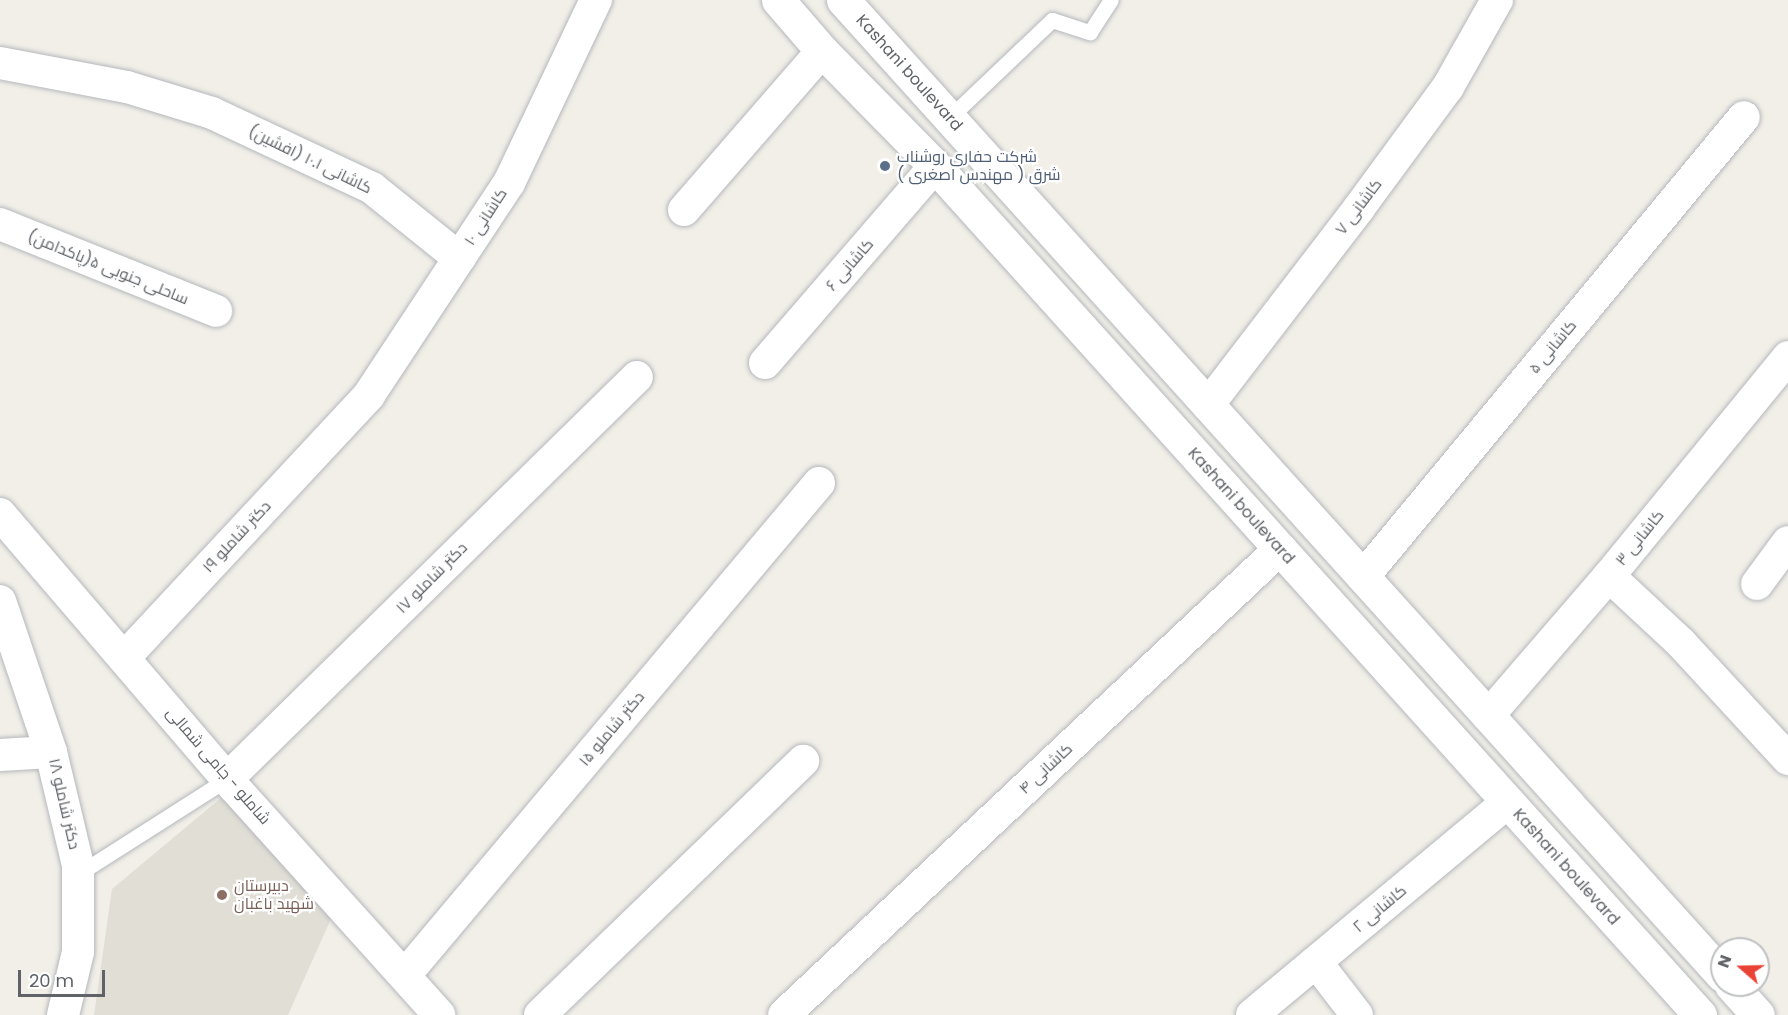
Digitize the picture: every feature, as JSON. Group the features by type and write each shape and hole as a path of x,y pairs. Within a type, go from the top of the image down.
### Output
{"street":[{"name":"کاشانی ۱۰","path":"349,417 369,395 509,183 596,0"},
{"name":"Kashani boulevard","path":"778,0 822,51 935,166 1700,1015"},
{"name":"Kashani boulevard","path":"843,0 1710,962"},
{"name":"کاشانی ۷","path":"1208,405 1359,208 1448,87 1497,0"},
{"path":"684,210 822,51"},
{"name":"کاشانی ۱۰.۱ (افشین)","path":"0,63 127,87 212,113 372,188 459,258"},
{"name":"کاشانی ۵","path":"1363,577 1744,117"},
{"name":"کاشانی ۶","path":"765,363 935,166"},
{"name":"ساحلی جنوبی ۵(پاکدامن)","path":"0,224 216,311"},
{"name":"کاشانی ۳","path":"1488,716 1609,576 1788,357"},
{"name":"دکتر شاملو ۱۷","path":"227,779 637,377"},
{"name":"دکتر شاملو ۱۹","path":"125,657 349,417"},
{"name":"دکتر شاملو ۱۵","path":"421,1001 819,483"},
{"name":"شاملو - جامی شمالی","path":"0,514 421,1001"},
{"path":"1280,549 1312,520"},
{"path":"1757,584 1787,545"},
{"name":"کاشانی ۴","path":"784,1015 1280,549"},
{"path":"1609,576 1681,643 1788,759"},
{"name":"دکتر شاملو ۱۸","path":"0,600 51,752 78,865 78,952 63,1015"},
{"path":"0,754 51,752"},
{"path":"540,1015 803,761"},
{"name":"کاشانی ۲","path":"1252,1015 1508,802"},
{"path":"1316,962 1357,1015"},
{"path":"1742,997 1758,1015"}],"lane":[{"path":"949,118 1052,20 1090,32 1111,0"},
{"path":"78,874 227,779"}],"shaded area":[{"name":"دبیرستان شهید باغبان","path":"234,787 339,901 288,1015 94,1015 112,889"}],"place":[{"name":"شرکت حفاری روشناب شرق ( مهندس اصغری )","path":"885,166"},
{"name":"دبیرستان شهید باغبان","path":"222,895"}]}
